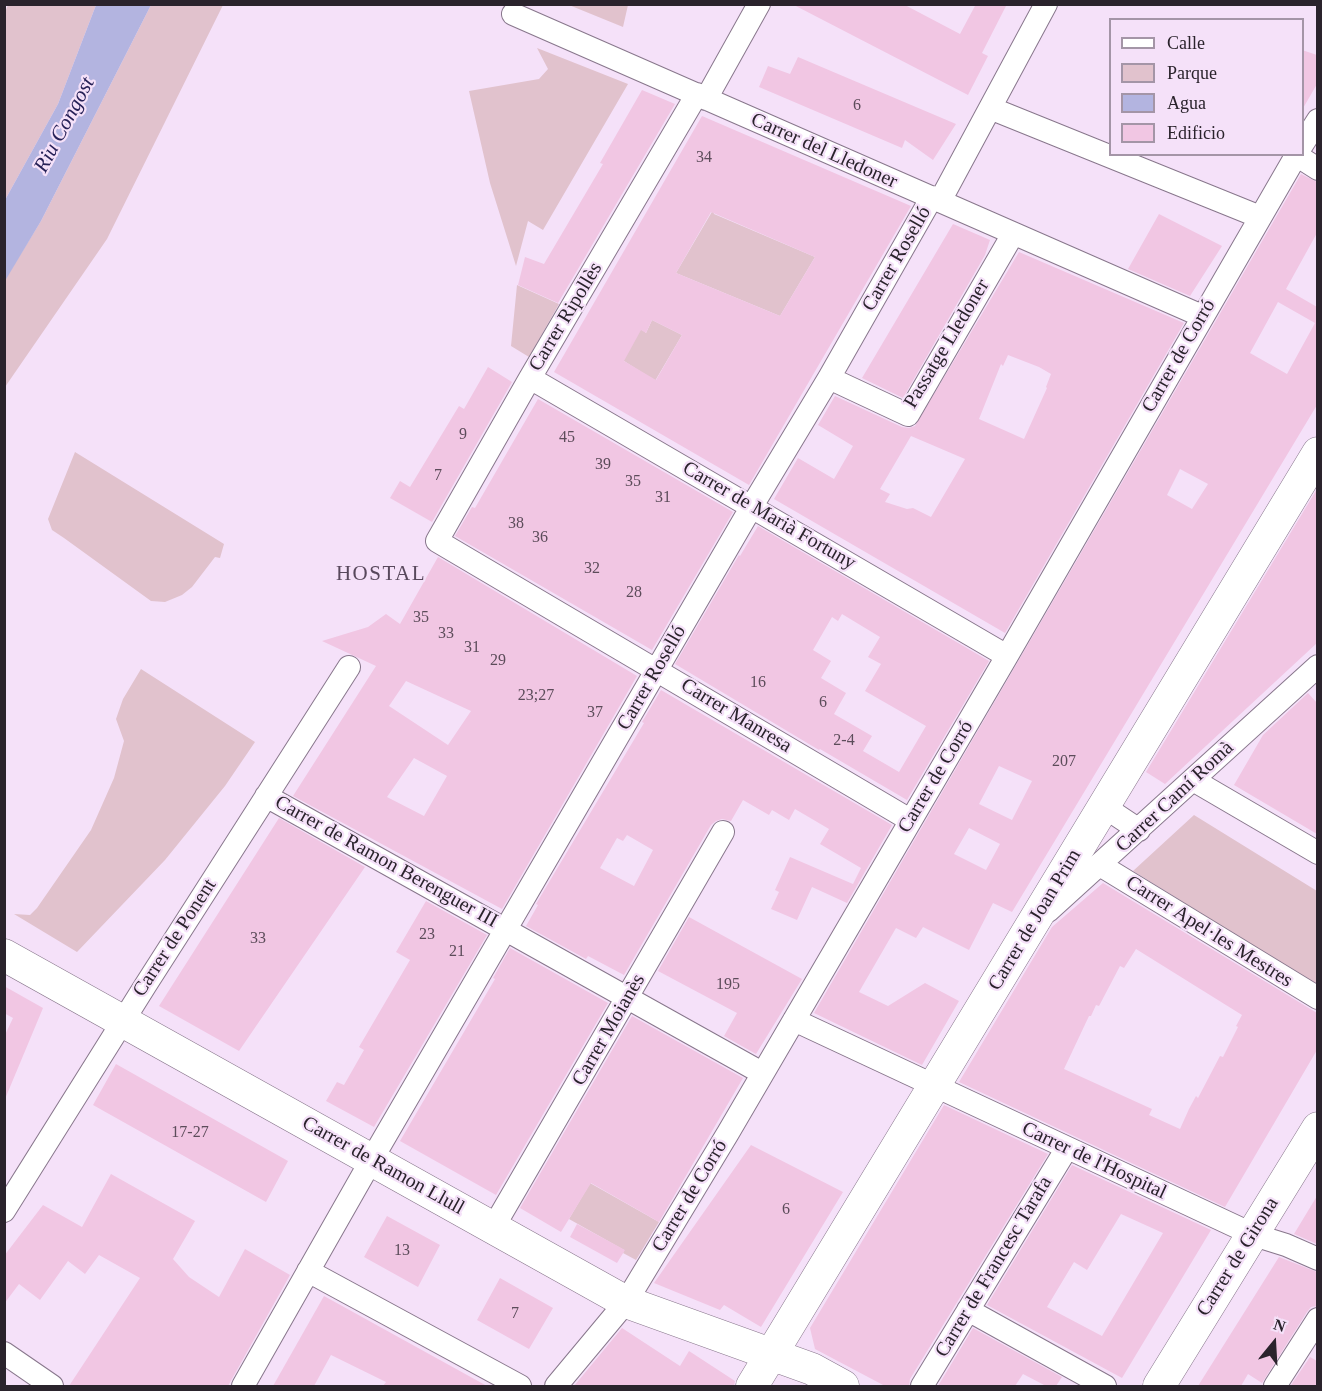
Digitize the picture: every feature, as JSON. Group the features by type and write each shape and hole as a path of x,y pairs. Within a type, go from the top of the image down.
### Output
{"street":[{"name":"Carrer Ripollès","path":"437,541 530,378 759,4"},
{"name":"Carrer Roselló","path":"243,1386 752,506 990,108 1046,4"},
{"name":"Carrer del Lledoner","path":"511,16 1202,316"},
{"path":"990,108 1260,217"},
{"name":"Carrer de Corró","path":"1304,142 1317,120"},
{"name":"Carrer de Corró","path":"556,1386 626,1302 1007,656 1296,156"},
{"path":"1302,156 1317,169"},
{"name":"Passatge Lledoner","path":"829,378 908,415 1013,234"},
{"name":"Carrer de Marià Fortuny","path":"530,378 1007,656"},
{"name":"Carrer de Joan Prim","path":"752,1386 1317,453"},
{"name":"Carrer Manresa","path":"437,541 910,820"},
{"name":"Carrer Camí Romà","path":"1031,926 1317,666"},
{"name":"Carrer de Ponent","path":"4,1211 123,1020 350,667"},
{"path":"1193,780 1317,853"},
{"name":"Carrer de Ramon Berenguer III","path":"266,796 762,1073"},
{"path":"1103,806 1139,830"},
{"name":"Carrer Moianès","path":"493,1228 723,832"},
{"name":"Carrer Apel·les Mestres","path":"1100,865 1317,998"},
{"name":"Carrer de Ramon Llull","path":"4,955 626,1302 812,1369 843,1386"},
{"name":"Carrer de l'Hospital","path":"794,1020 1254,1235 1286,1245 1317,1259"},
{"name":"Carrer de Girona","path":"1159,1386 1254,1235 1317,1128"},
{"name":"Carrer de Francesc Tarafa","path":"922,1386 1067,1148"},
{"path":"308,1271 520,1386"},
{"path":"968,1310 1104,1386"},
{"path":"1275,1386 1317,1318"},
{"path":"4,1353 52,1386"}],"green space":[{"path":"8,5 96,5 58,104 5,200 5,12"},
{"path":"151,5 223,5 107,239 5,387 4,281 41,221"},
{"path":"569,5 628,5 623,27"},
{"path":"537,48 628,84 543,230 528,221 516,266 490,183 469,91 539,79 548,69"},
{"path":"713,210 714,214 815,257 780,316 676,273"},
{"path":"517,285 559,304 529,357 511,346"},
{"path":"619,311 646,333 652,320 682,335 655,381 624,361"},
{"path":"75,452 224,544 220,558 215,557 192,587 182,595 165,602 151,601 52,530 48,519"},
{"path":"141,669 255,742 225,786 165,860 77,952 14,914 30,915 37,908 91,830 114,778 124,741 116,719 123,699"},
{"path":"1194,815 1317,891 1317,985 1133,871"},
{"path":"590,1183 659,1222 636,1260 623,1253 624,1250 569,1219"}],"water":[{"name":"Riu Congost","path":"96,5 151,5 41,221 5,281 5,200 58,104"}],"building":[{"path":"792,4 903,4 960,34 976,4 1007,4 982,53 988,56 968,95"},
{"path":"1304,51 1317,55 1317,84 1304,107"},
{"path":"798,57 956,124 933,160 905,140 902,148 759,87 768,66 790,74"},
{"path":"642,90 675,104 558,303 518,285 525,257 544,264 603,164 600,163"},
{"path":"702,116 911,206 749,485 554,372","holes":["711,212 815,257 780,316 676,273","652,320 682,335 656,380 624,361 641,330 646,333"]},
{"path":"1301,174 1317,182 1317,233 1286,289 1317,307 1317,405 1012,912 993,903 969,950 923,927 916,938 896,928 859,992 888,1006 925,983 959,1001 922,1065 814,1013","holes":["1278,302 1315,323 1287,374 1250,353","1180,469 1208,484 1192,509 1167,495","999,766 1032,781 1012,820 979,804","969,828 1000,844 986,870 954,854"]},
{"path":"1159,214 1222,246 1190,296 1128,269"},
{"path":"953,224 990,240 985,255 903,398 862,378"},
{"path":"1019,252 1184,323 1005,633 774,499 798,458 834,479 853,446 818,425 835,396 902,427 915,426","holes":["1008,355 1051,374 1024,439 979,419 1001,364 1003,366","911,436 965,459 931,517 913,508 907,509 885,502 890,494 880,489"]},
{"path":"488,367 512,382 432,522 390,498 400,481 410,487 459,406 464,409"},
{"path":"538,399 733,512 652,650 455,536 472,507 475,508"},
{"path":"1317,489 1317,643 1165,784 1146,772"},
{"path":"758,526 989,661 907,800 675,664","holes":["842,614 880,637 868,657 881,664 865,691 926,726 899,772 863,751 872,736 834,714 846,693 821,678 831,661 813,650 832,617 838,621"]},
{"path":"438,557 637,676 502,909 293,796 376,666 322,641 368,627 386,614 400,624","holes":["406,681 471,711 448,745 389,706","414,758 447,776 424,816 387,797"]},
{"path":"661,690 892,825 847,903 812,887 797,920 771,909 779,892 775,890 790,857 853,884 861,868 820,844 829,829 795,809 789,820 772,810 769,815 743,800 731,821 722,819 711,825 624,975 588,956 586,959 526,926 538,905 536,904 644,723 642,722","holes":["627,835 653,850 634,886 600,868 617,838 623,841"]},
{"path":"1308,693 1317,703 1317,834 1234,785 1263,735"},
{"path":"279,818 365,867 239,1051 159,1006"},
{"path":"1103,883 1317,1013 1317,1050 1225,1207 959,1082 1052,927","holes":["1136,949 1242,1015 1223,1057 1220,1056 1198,1098 1196,1096 1180,1129 1149,1115 1152,1109 1064,1069 1089,1016 1096,1005 1099,1006 1120,966 1124,968"]},
{"path":"426,901 487,935 374,1127 326,1101 337,1082 344,1085 364,1050 359,1047 410,960 396,952"},
{"path":"689,917 802,979 756,1054 724,1036 737,1013 658,971"},
{"path":"510,948 608,1003 496,1195 400,1141 495,979 493,978"},
{"path":"4,986 43,1008 5,1099 4,1037 13,1018 4,1013"},
{"path":"632,1016 743,1078 659,1222 591,1183 561,1232 520,1208"},
{"path":"116,1064 288,1161 266,1202 93,1105"},
{"path":"944,1105 1048,1154 910,1379 909,1386 885,1386 815,1349 810,1328"},
{"path":"751,1145 843,1192 761,1327 724,1305 720,1310 654,1283"},
{"path":"1072,1165 1211,1230 1122,1378 987,1305","holes":["1121,1214 1163,1233 1102,1336 1047,1307 1074,1262 1087,1270"]},
{"path":"111,1174 195,1221 173,1259 189,1277 219,1297 245,1249 290,1275 228,1386 69,1386 140,1278 99,1255 85,1274 68,1261 40,1300 19,1284 4,1304 4,1256 43,1205 82,1227"},
{"path":"1317,1196 1317,1244 1294,1234"},
{"path":"387,1216 440,1245 418,1287 364,1257"},
{"path":"577,1224 625,1250 617,1263 570,1237"},
{"path":"1279,1257 1317,1272 1317,1306 1311,1307 1307,1312 1262,1383 1248,1374 1241,1386 1198,1386"},
{"path":"500,1278 553,1308 529,1349 477,1320"},
{"path":"324,1296 487,1386 383,1386 386,1382 331,1355 314,1386 273,1386"},
{"path":"622,1328 680,1366 689,1351 735,1381 734,1386 574,1386"},
{"path":"973,1328 1062,1377 1056,1386 1046,1386 1023,1374 1015,1386 938,1386"},
{"path":"1310,1357 1317,1361 1317,1386 1291,1385"}],"district":[{"name":"HOSTAL","path":"381,574"}]}
